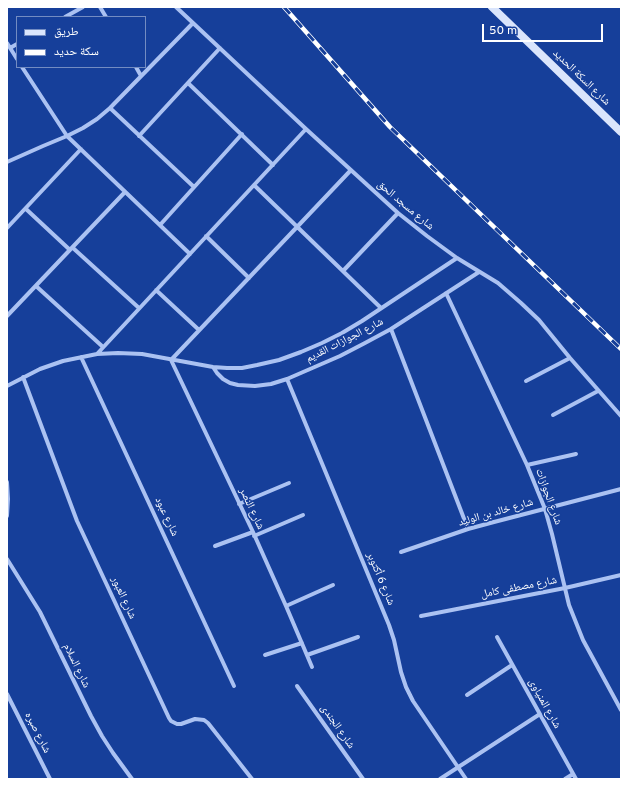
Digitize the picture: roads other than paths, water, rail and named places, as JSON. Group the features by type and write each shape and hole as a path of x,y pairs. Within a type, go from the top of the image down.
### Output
{"street":[{"path":"67,16 83,7"},
{"path":"100,7 105,16"},
{"name":"شارع مسجد الحق","path":"176,7 398,213 426,236 457,258 498,283 521,303 539,320 598,391 621,416"},
{"name":"شارع السكة الحديد","path":"492,7 621,132"},
{"path":"7,162 67,136 98,119 193,23"},
{"path":"7,43 16,57"},
{"path":"10,48 16,45"},
{"path":"139,136 220,48"},
{"path":"23,68 67,136 190,254"},
{"path":"137,68 141,76"},
{"path":"188,83 273,165"},
{"path":"110,108 194,187"},
{"path":"96,354 306,129"},
{"path":"160,225 242,134"},
{"path":"7,228 81,149"},
{"path":"171,360 351,170"},
{"path":"254,185 381,308"},
{"path":"7,316 125,192"},
{"path":"26,209 139,308"},
{"path":"343,271 398,213"},
{"path":"206,236 249,278"},
{"name":"شارع الجوازات القديم","path":"7,386 40,369 63,361 96,354 142,354 213,367 227,368 242,368 257,365 293,354 322,343 342,333 457,258"},
{"name":"شارع الجوازات القديم","path":"213,367 223,379 238,386 260,386 287,379 340,356 391,329 479,272"},
{"path":"36,286 103,347"},
{"path":"156,290 199,330"},
{"name":"شارع الجوازات","path":"446,293 527,465 545,509 571,611 583,640 621,710"},
{"path":"391,329 468,529"},
{"name":"شارع عبود","path":"81,357 234,686"},
{"path":"526,381 570,358"},
{"name":"شارع النصر","path":"171,360 254,534 312,668"},
{"name":"شارع العبور","path":"23,377 77,521 168,718 177,724 195,719 204,720 208,723 252,779"},
{"name":"شارع 6 أكتوبر","path":"287,379 389,625 406,687 413,701 466,779"},
{"path":"553,415 598,391"},
{"path":"527,465 576,454"},
{"path":"7,482 7,516"},
{"path":"239,504 289,483"},
{"name":"شارع خالد بن الوليد","path":"401,552 468,529 621,489"},
{"path":"215,546 254,534 304,515"},
{"name":"شارع السلام","path":"7,559 40,612 90,716 112,753 132,779"},
{"name":"شارع مصطفى كامل","path":"421,616 565,588 621,575"},
{"path":"286,606 333,584"},
{"path":"307,655 358,637"},
{"name":"شارع المنياوى","path":"497,637 576,779"},
{"path":"265,655 302,643"},
{"path":"467,695 512,665"},
{"name":"شارع الجندى","path":"297,686 363,779"},
{"name":"شارع صبره","path":"7,694 50,779"},
{"path":"440,779 540,714"},
{"path":"565,779 573,774"}],"railway":[{"path":"284,7 390,127 621,349"}]}
